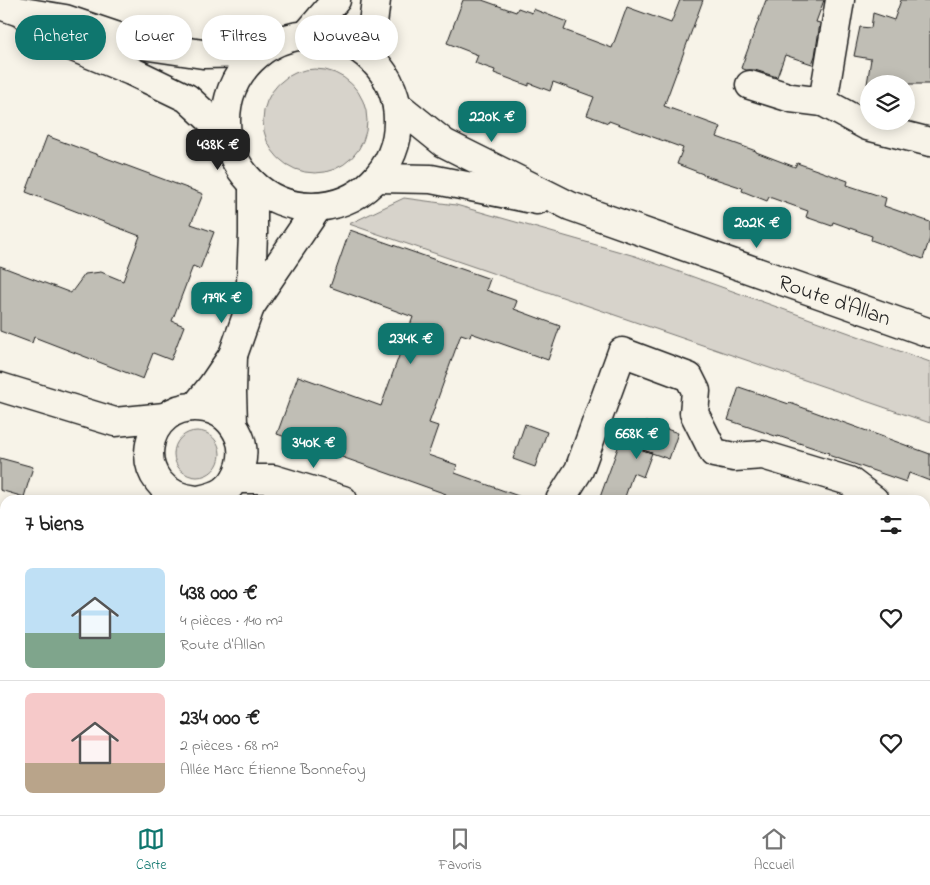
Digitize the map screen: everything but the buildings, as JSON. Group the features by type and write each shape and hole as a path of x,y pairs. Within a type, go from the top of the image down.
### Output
{"street":[{"path":"323,15 336,0"},
{"path":"374,15 376,0"},
{"path":"823,102 840,0"},
{"path":"9,8 65,19 142,45 202,54"},
{"path":"9,8 56,40 131,71 187,98 227,135"},
{"path":"252,60 236,82 229,98 226,117 227,135 232,153 241,170 253,184 267,194 283,202 300,206 318,207 335,204 350,198 364,189 377,178 386,166 393,151 399,121 394,91 388,78 373,60"},
{"path":"750,84 791,98 823,102 867,126 930,142"},
{"name":"Route d'Allan","path":"397,105 444,143 570,206 930,333"},
{"name":"Route d'Allan","path":"377,178 431,179 570,206"},
{"path":"250,307 253,184"},
{"path":"196,406 233,355 250,307 318,207"},
{"path":"563,495 579,470 622,352 689,377 696,391 694,413 714,453 734,457 763,455 849,481 867,495"},
{"path":"233,355 233,424"},
{"path":"1,392 115,422 166,418"},
{"path":"162,494 148,452 152,436 158,426 175,411 185,407 196,406 210,408 223,414 233,424 240,437 243,451 241,466 235,479 225,490 216,495"},
{"path":"115,422 140,447 148,452"},
{"path":"243,451 272,479"},
{"path":"235,479 272,479 326,495"}],"shaded area":[{"path":"315,69 335,73 352,84 363,101 367,121 363,141 352,158 335,169 315,173 295,169 278,158 267,141 263,121 267,101 278,84 295,73"},
{"path":"404,198 456,205 635,256 930,362 930,423 349,224"},
{"path":"193,431 201,431 210,435 216,441 220,454 216,467 210,473 201,477 193,477 184,473 178,467 174,458 174,450 178,441 184,435"}]}
